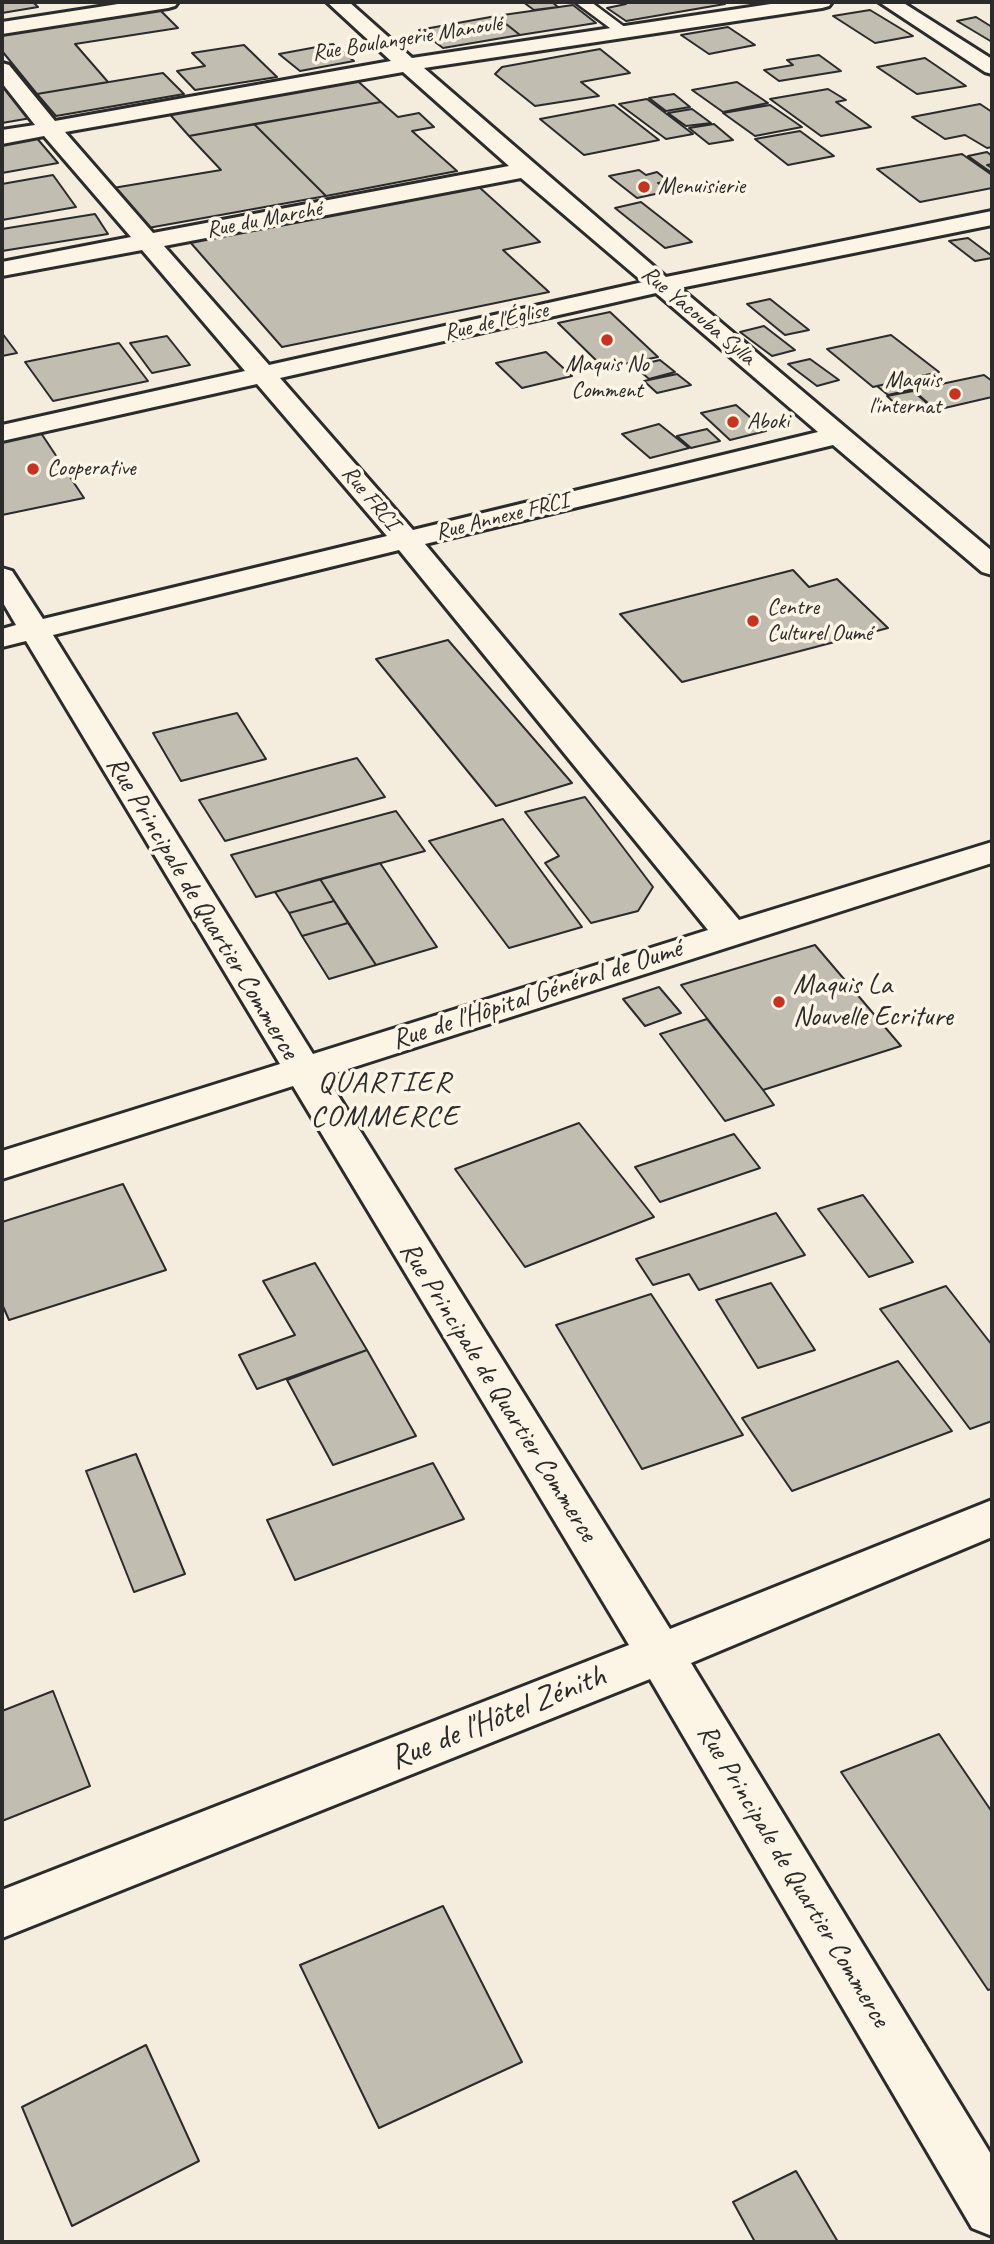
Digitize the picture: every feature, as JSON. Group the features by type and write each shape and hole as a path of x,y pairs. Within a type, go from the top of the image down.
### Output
{"street":[{"path":"2,28 168,2"},
{"name":"Rue Yacouba Sylla","path":"337,2 526,170 992,566"},
{"name":"Rue Boulangerie Manoulé","path":"2,137 405,65 821,2"},
{"path":"889,2 992,68"},
{"name":"Rue FRCI","path":"2,69 49,128 150,241 406,540 730,933"},
{"name":"Rue du Marché","path":"2,269 526,170"},
{"name":"Rue de l'Église","path":"2,433 661,285 992,218"},
{"name":"Rue Annexe FRCI","path":"18,634 839,435"},
{"name":"Rue Principale de Quartier Commerce","path":"2,577 18,634 301,1070 660,1654 992,2208"},
{"name":"Rue de l'Hôpital Général de Oumé","path":"2,1165 992,852"},
{"name":"Rue de l'Hôtel Zénith","path":"2,1914 660,1654 992,1518"}],"lane":[{"path":"582,2 623,31"}],"building":[{"path":"2,2 33,2 38,7 2,13"},
{"path":"523,2 552,2 558,7 534,10"},
{"path":"623,2 725,4 626,21 607,8 626,4"},
{"path":"573,5 596,23 520,35 496,16"},
{"path":"158,8 178,28 75,44 108,82 37,94 2,51 2,33"},
{"path":"870,10 913,36 875,43 833,16"},
{"path":"496,16 520,35 443,48 419,30"},
{"path":"976,17 992,27 992,42 957,21"},
{"path":"728,27 755,45 709,54 681,35"},
{"path":"333,44 354,61 300,71 279,54"},
{"path":"244,45 277,77 195,90 177,71 205,66 192,53"},
{"path":"600,49 630,73 581,82 599,96 535,106 495,74 502,67"},
{"path":"819,55 841,71 779,81 764,70 793,65 787,60"},
{"path":"925,58 966,86 917,94 877,67"},
{"path":"163,73 184,94 56,116 37,94"},
{"path":"351,75 381,102 189,136 165,109"},
{"path":"737,82 768,103 723,112 692,90"},
{"path":"2,84 31,118 2,123"},
{"path":"828,89 846,100 836,102 871,127 821,136 770,99"},
{"path":"674,94 690,107 666,111 649,98"},
{"path":"647,99 693,134 666,139 619,104"},
{"path":"381,102 398,117 419,113 434,127 412,131 457,171 326,196 254,124"},
{"path":"980,104 992,112 992,147 987,148 965,135 945,139 912,117"},
{"path":"614,105 659,140 584,155 540,119"},
{"path":"770,105 802,127 755,136 723,113"},
{"path":"692,109 711,123 686,126 668,113"},
{"path":"254,124 326,196 148,228 113,188 221,170 189,136"},
{"path":"714,124 733,140 709,144 689,128"},
{"path":"800,131 834,156 788,165 755,139"},
{"path":"35,136 58,163 2,173 2,142"},
{"path":"987,152 992,156 992,164 987,165 992,168 992,173 968,156"},
{"path":"962,154 992,175 992,188 920,202 877,169"},
{"name":"Menuisierie","path":"639,170 646,175 657,172 668,181 658,183 669,191 637,198 609,176"},
{"path":"53,175 76,207 2,220 2,184"},
{"path":"479,187 540,242 503,250 549,292 282,347 190,242"},
{"path":"641,202 692,242 665,248 615,208"},
{"path":"95,214 108,234 2,251 2,229"},
{"path":"968,238 992,258 975,261 949,241"},
{"path":"770,299 809,330 785,335 747,304"},
{"name":"Maquis No Comment","path":"610,312 658,357 604,368 558,323"},
{"path":"764,326 795,350 772,356 740,332"},
{"path":"2,333 17,353 2,356"},
{"path":"891,335 939,372 873,387 827,349"},
{"path":"167,336 190,365 152,373 130,343"},
{"path":"119,343 148,381 53,401 25,362"},
{"path":"546,352 572,376 522,388 496,363"},
{"path":"810,359 839,380 817,386 788,364"},
{"path":"660,360 675,372 649,379 634,366"},
{"path":"677,374 691,385 657,393 644,381"},
{"path":"929,375 940,383 888,395 877,386"},
{"name":"Maquis l'internat","path":"984,375 992,381 992,397 936,410 913,390"},
{"path":"913,391 928,404 902,410 887,396"},
{"name":"Aboki","path":"736,405 766,431 730,440 701,413"},
{"path":"659,424 689,448 650,458 622,434"},
{"path":"707,429 720,441 691,448 677,436"},
{"name":"Cooperative","path":"41,433 84,498 2,515 2,441"},
{"name":"Centre Culturel Oumé","path":"793,570 809,587 837,579 888,628 682,682 620,614"},
{"path":"448,640 572,783 496,806 376,659"},
{"path":"237,713 266,759 181,781 153,733"},
{"path":"357,758 385,797 225,841 199,800"},
{"path":"585,797 653,887 638,911 591,923 545,863 559,856 525,812"},
{"path":"396,811 425,851 256,897 231,855"},
{"path":"503,819 582,927 509,948 429,841"},
{"path":"380,863 437,947 376,965 320,879"},
{"path":"320,879 334,901 289,913 275,892"},
{"path":"334,901 348,923 302,936 289,913"},
{"path":"348,923 376,965 329,979 302,936"},
{"name":"Maquis La Nouvelle Ecriture","path":"815,945 901,1046 763,1090 681,985"},
{"path":"659,987 681,1013 645,1026 623,999"},
{"path":"707,1019 774,1105 725,1121 660,1034"},
{"path":"579,1123 654,1217 525,1267 455,1169"},
{"path":"734,1134 760,1168 660,1202 635,1167"},
{"path":"123,1184 166,1270 9,1320 2,1304 2,1222"},
{"path":"863,1195 913,1262 869,1277 818,1209"},
{"path":"776,1213 805,1255 699,1290 689,1274 653,1285 636,1259"},
{"path":"315,1263 367,1350 257,1389 239,1355 295,1335 263,1281"},
{"path":"771,1283 815,1350 758,1368 716,1300"},
{"path":"946,1286 992,1345 992,1421 970,1429 880,1309"},
{"path":"651,1294 743,1435 642,1469 556,1325"},
{"path":"367,1350 416,1436 333,1465 287,1380"},
{"path":"898,1361 952,1431 792,1491 742,1418"},
{"path":"136,1454 185,1574 134,1592 86,1471"},
{"path":"433,1463 464,1519 295,1580 267,1520"},
{"path":"53,1691 90,1786 2,1821 2,1711"},
{"path":"939,1734 992,1812 992,1989 988,1990 841,1772"},
{"path":"443,1906 522,2062 379,2128 300,1965"},
{"path":"146,2045 199,2161 72,2226 22,2107"},
{"path":"796,2171 838,2242 755,2242 733,2202"}],"place":[{"name":"Menuisierie","path":"644,187"},
{"name":"Maquis No Comment","path":"607,340"},
{"name":"Maquis l'internat","path":"955,394"},
{"name":"Aboki","path":"733,422"},
{"name":"Cooperative","path":"33,469"},
{"name":"Centre Culturel Oumé","path":"753,621"},
{"name":"Maquis La Nouvelle Ecriture","path":"779,1002"}],"district":[{"name":"QUARTIER COMMERCE","path":"385,1100"}]}
